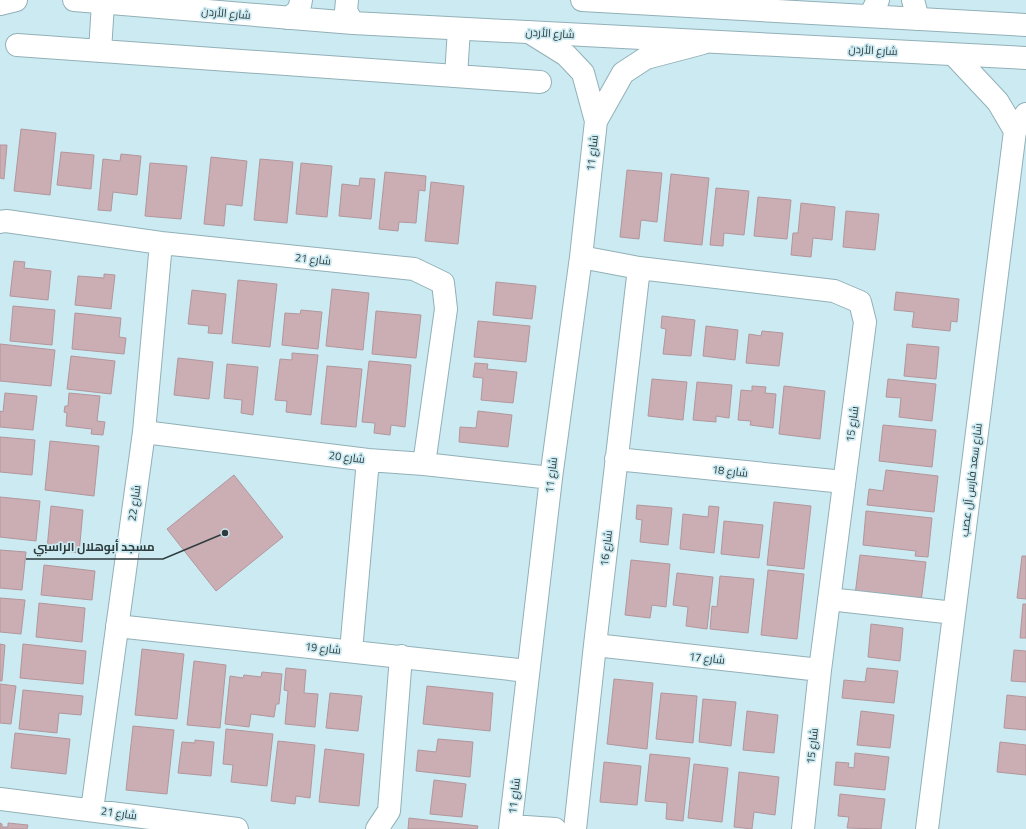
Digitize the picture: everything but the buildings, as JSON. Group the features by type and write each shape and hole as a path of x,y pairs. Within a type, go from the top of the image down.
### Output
{"street":[{"path":"0,4 16,0"},
{"name":"شارع الأردن","path":"74,0 353,23 1026,58"},
{"path":"287,18 295,14 300,6 301,0"},
{"path":"347,0 346,11 353,23"},
{"path":"582,0 915,9 1026,25"},
{"path":"100,51 103,3"},
{"path":"456,76 459,29"},
{"name":"شارع 11","path":"510,828 551,478 581,257 596,121 583,73 566,55 529,32"},
{"name":"شارع 11","path":"596,121 623,73 646,58 706,42"},
{"path":"17,45 540,82"},
{"name":"شارع سعد فارس آل عصب","path":"927,829 954,613 1020,123 954,55"},
{"name":"شارع 21","path":"0,222 6,221 161,242 414,269 443,283 446,309 424,464"},
{"name":"شارع 22","path":"92,810 144,432 161,242"},
{"name":"شارع 15","path":"581,257 639,268 834,291 860,302 865,322 820,670 803,829"},
{"name":"شارع 16","path":"575,829 616,459 639,268"},
{"name":"شارع 20","path":"144,432 368,460 424,464 551,478"},
{"name":"شارع 18","path":"616,459 844,482"},
{"path":"351,651 368,460"},
{"path":"829,599 954,613"},
{"name":"شارع 19","path":"117,626 528,671"},
{"name":"شارع 17","path":"595,645 820,670"},
{"path":"377,829 389,811 401,656"},
{"name":"شارع 21","path":"0,799 237,829"},
{"path":"510,828 555,829"}],"place":[{"name":"مسجد أبوهلال الراسبي","path":"225,533"}]}
